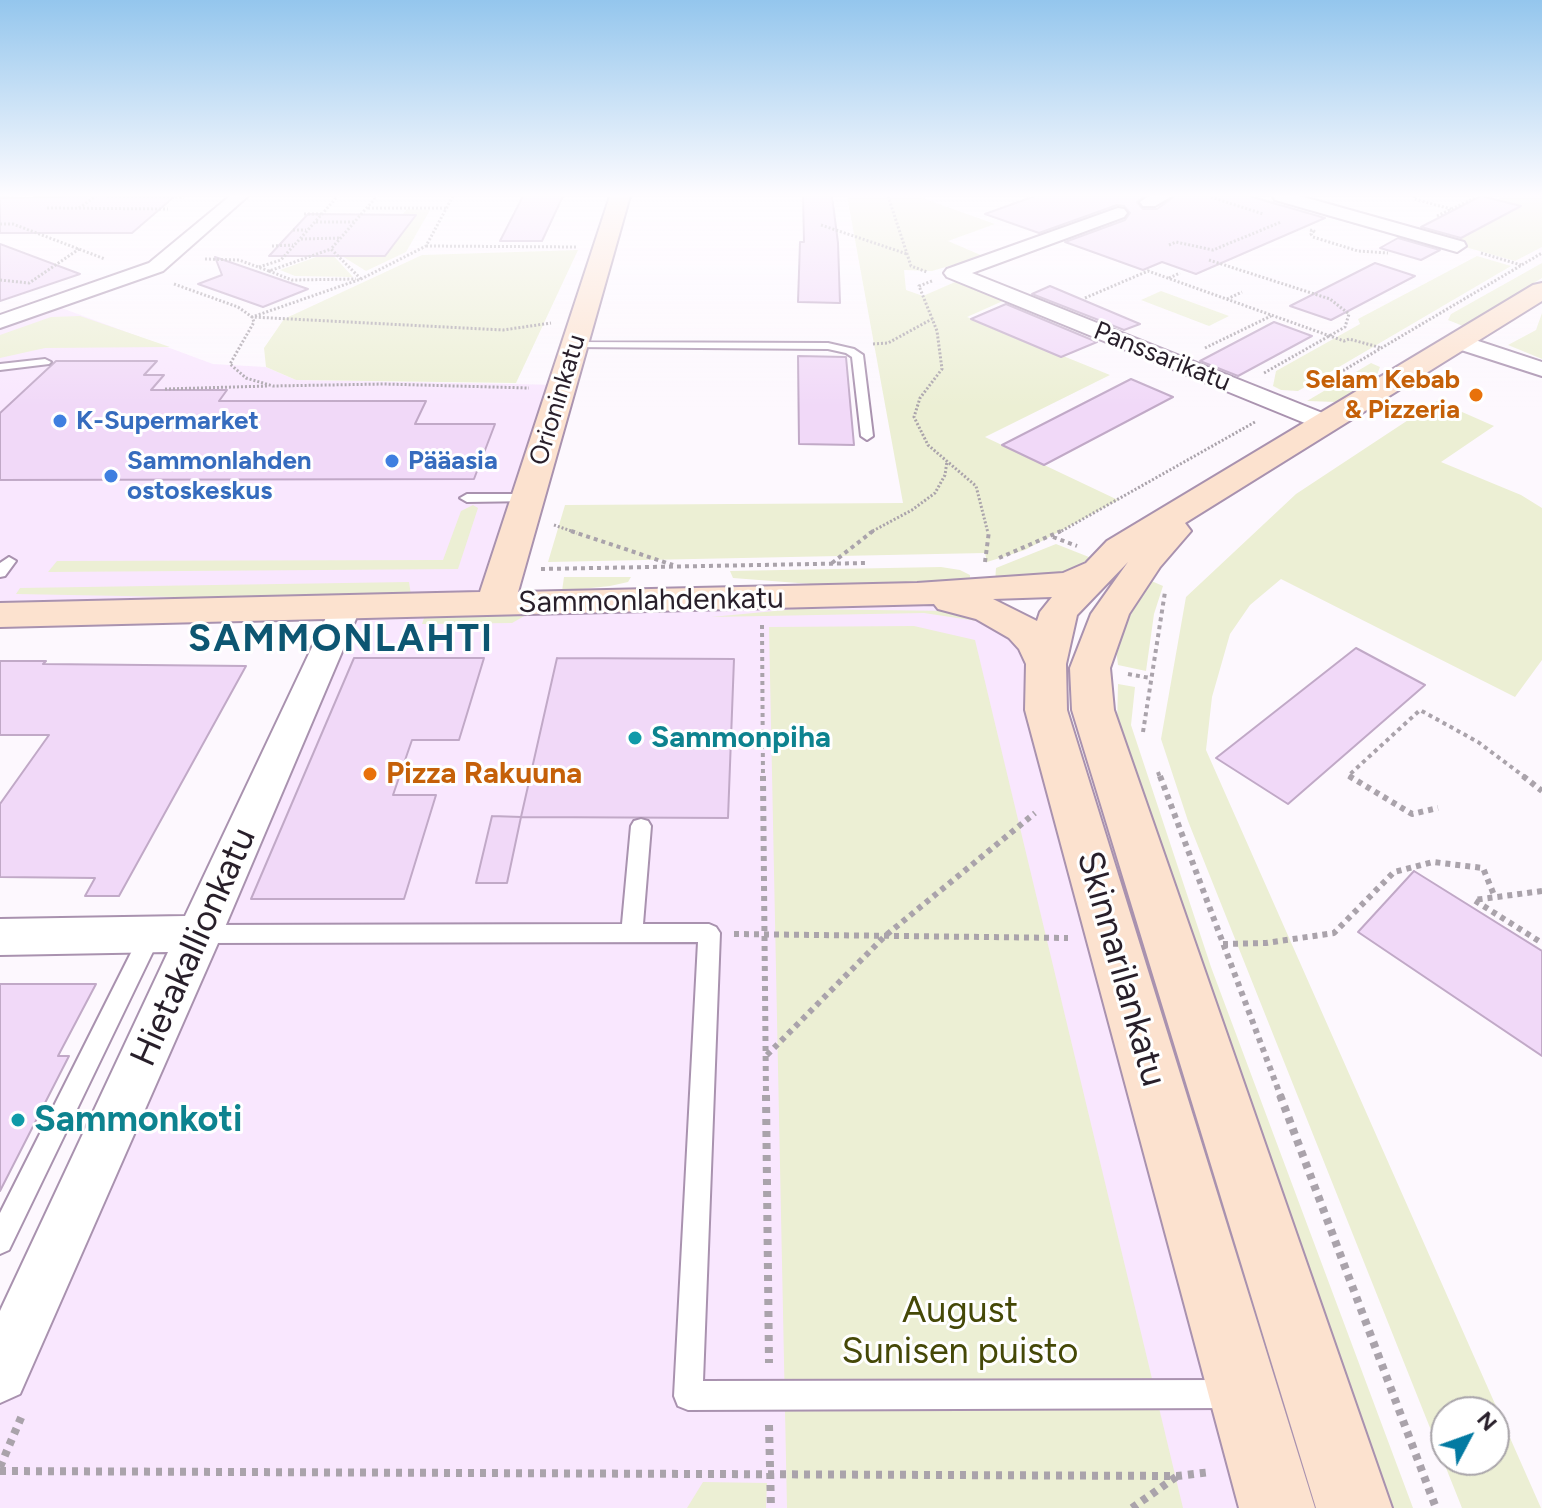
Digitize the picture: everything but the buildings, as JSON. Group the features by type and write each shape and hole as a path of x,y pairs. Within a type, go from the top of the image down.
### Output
{"main road":[{"name":"Orioninkatu","path":"495,605 528,498 564,334 591,266"},
{"path":"1058,605 1147,560 1208,494 1542,290"},
{"name":"Sammonlahdenkatu","path":"0,615 917,594 1058,605"},
{"name":"Skinnarilankatu","path":"1058,605 1093,710 1263,1394 1277,1508"},
{"name":"Skinnarilankatu","path":"1263,1394 1354,1508"}],"street":[{"path":"0,322 157,266"},
{"path":"948,276 974,266"},
{"name":"Panssarikatu","path":"948,276 1326,423"},
{"path":"1468,337 1542,369"},
{"name":"Hietakallionkatu","path":"0,1374 346,607"},
{"path":"0,937 201,934"}],"lane":[{"path":"564,334 828,346 857,355 867,436"},
{"path":"0,367 45,362"},
{"path":"467,498 528,498"},
{"path":"632,933 641,826"},
{"path":"201,934 709,933 688,1396 1263,1394"},
{"path":"0,1241 150,935"}],"path":[{"path":"0,280 29,283 53,266"},
{"path":"269,271 282,266"},
{"path":"348,266 361,279"},
{"path":"252,317 361,279 386,266"},
{"path":"912,266 948,276"},
{"path":"1228,266 1341,305 1349,314 1345,327 1263,373"},
{"path":"1058,605 1052,536 1434,319 1520,266"},
{"path":"258,267 292,280 361,279"},
{"path":"1076,301 1148,271 1329,336 1383,348"},
{"path":"1168,278 1180,273"},
{"path":"948,276 919,286 932,319 942,369 920,398 914,417 928,445 976,486 989,528 1058,605 1143,732 1148,746"},
{"path":"169,282 238,307 252,317 564,334"},
{"path":"1226,299 1242,292"},
{"path":"1202,350 1272,315"},
{"path":"252,317 254,322 230,364 246,378 273,386"},
{"path":"828,346 888,343 932,319"},
{"path":"1434,319 1468,337"},
{"path":"165,389 384,384 530,388"},
{"path":"831,563 863,536 912,510 935,493 945,475 947,461"},
{"path":"549,523 678,567"},
{"path":"762,624 771,1508"},
{"path":"1438,808 1412,814 1348,776 1420,710 1478,742 1542,791"},
{"path":"1153,760 1436,1508"},
{"path":"767,1056 885,936 1043,807"},
{"path":"1223,944 1266,943 1334,933 1394,872 1433,862 1483,868 1494,895"},
{"path":"1542,891 1474,900 1542,943"},
{"path":"709,933 1078,938"},
{"path":"1213,1472 1263,1394"},
{"path":"0,1471 1177,1476 1213,1472"},
{"path":"1213,1472 1217,1484"},
{"path":"1132,1508 1177,1476"}],"shaded area":[{"path":"51,304 213,364 266,367 296,380 563,385 495,604 917,594 1023,629 1277,1508 0,1508 0,1374 346,608 0,615 0,322"}],"green space":[{"path":"290,266 343,266 353,277 295,276 280,270"},
{"path":"397,266 570,266 516,383 296,380 266,367 264,348 284,319"},
{"path":"860,266 948,266 932,271 904,270 906,290 923,296 955,282 1003,301 967,317 1110,375 985,437 1118,500 1025,550 987,562 985,553 548,562 565,505 903,503"},
{"path":"1457,266 1510,266 1298,391 1273,386 1276,371 1360,324 1358,319"},
{"path":"1536,266 1542,266 1542,278 1463,326 1448,320 1451,314"},
{"path":"1161,291 1229,316 1209,326 1141,300"},
{"path":"1542,313 1542,359 1508,345 1536,330"},
{"path":"80,316 170,347 45,348 0,358 0,335 51,317"},
{"path":"1371,363 1380,367 1375,380 1336,402 1307,401"},
{"path":"1437,401 1494,426 1441,462 1521,495 1542,508 1542,660 1515,697 1281,579 1250,605 1230,634 1212,697 1206,750 1492,1396 1430,1396 1430,1428 1188,821 1161,739 1186,597 1296,494"},
{"path":"473,505 478,508 458,569 48,572 57,561 443,560 461,511"},
{"path":"1056,544 1094,559 1068,576 995,582 996,568"},
{"path":"941,567 960,570 970,575 970,580 824,585 733,578 730,571"},
{"path":"564,577 631,577 628,582 610,586 562,591"},
{"path":"1147,579 1163,586 1154,614 1146,671 1118,665 1116,648 1130,607"},
{"path":"409,582 411,595 232,598 16,594 20,588"},
{"path":"796,609 951,611 982,616 977,621 924,613 711,617"},
{"path":"528,614 512,623 422,624 424,618"},
{"name":"August Sunisen puisto","path":"914,626 975,640 1183,1508 787,1508 769,627"},
{"path":"1118,684 1135,687 1131,725 1211,967 1413,1508 1386,1508 1117,728"},
{"path":"1510,1438 1541,1508 1462,1508 1449,1476 1510,1476"},
{"path":"703,1482 767,1483 766,1508 687,1508"}],"place":[{"name":"Selam Kebab & Pizzeria","path":"1476,395"},
{"name":"K-Supermarket","path":"60,421"},
{"name":"Pääasia","path":"392,461"},
{"name":"Sammonlahden ostoskeskus","path":"111,476"},
{"name":"Sammonpiha","path":"635,738"},
{"name":"Pizza Rakuuna","path":"370,774"},
{"name":"Sammonkoti","path":"18,1120"}],"district":[{"name":"SAMMONLAHTI","path":"341,640"}]}
